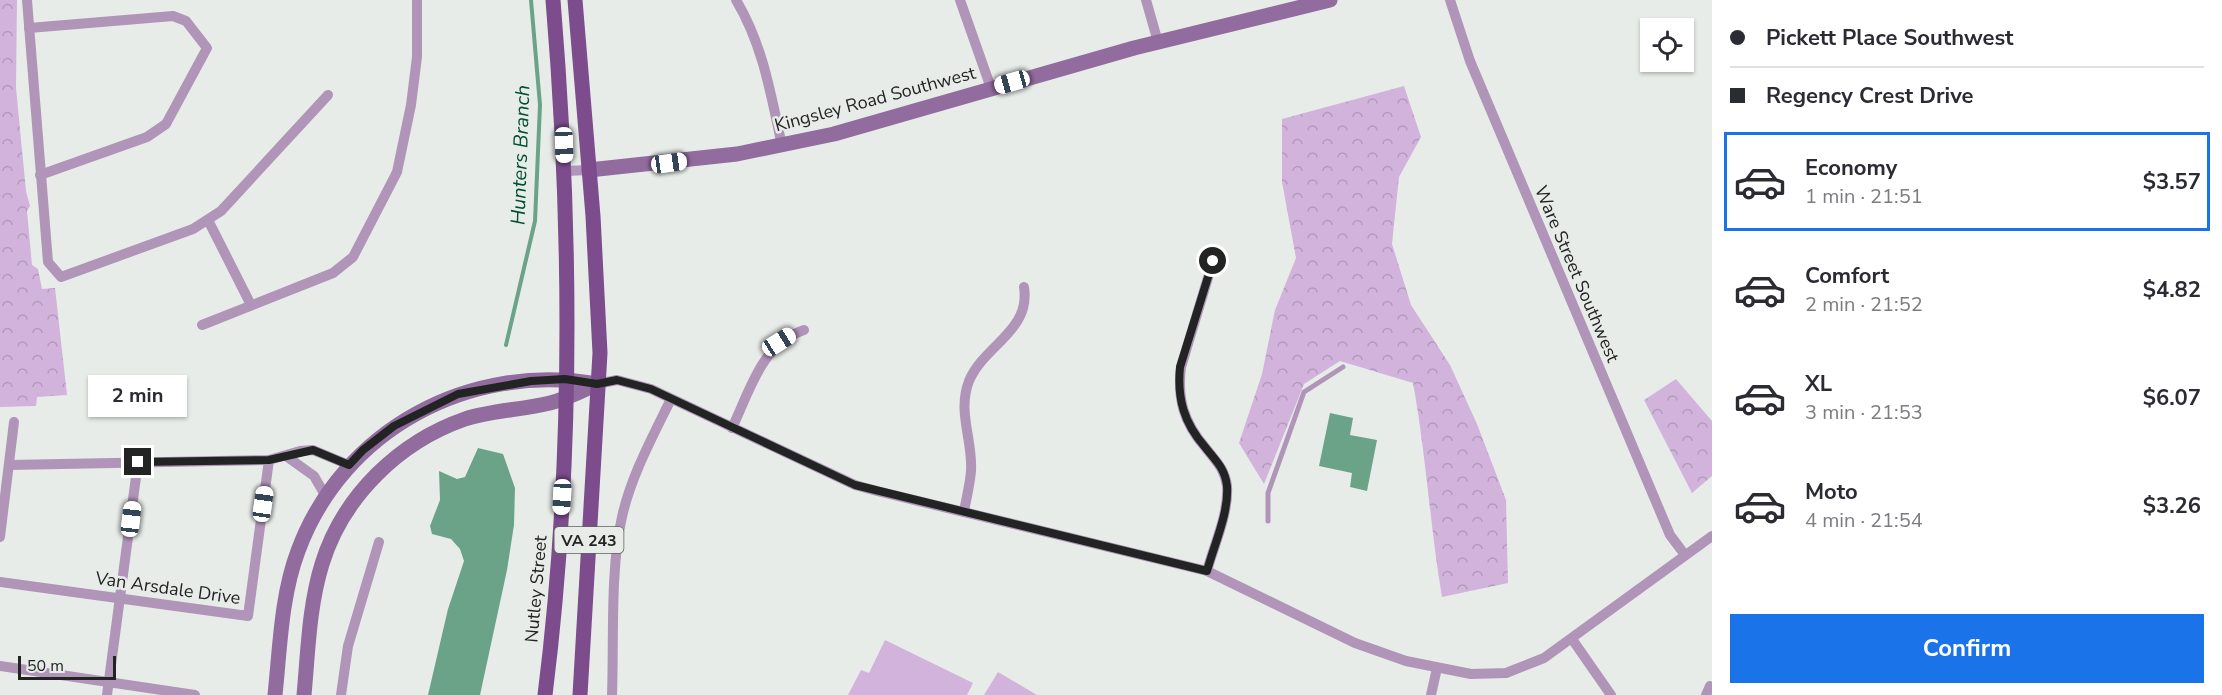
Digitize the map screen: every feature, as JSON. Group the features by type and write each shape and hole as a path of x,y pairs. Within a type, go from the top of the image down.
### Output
{"main road":[{"name":"VA 243","path":"553,0 565,171 565,379"},
{"name":"VA 243","path":"575,0 600,342 580,695"},
{"name":"Nutley Street","path":"545,695 561,537 565,379"}],"street":[{"path":"27,0 48,262 61,277 193,229 208,220 221,211 261,170 328,95"},
{"path":"202,325 333,273 353,257 368,232 397,172 411,105 417,57 417,0"},
{"path":"736,0 756,38 765,64 782,146"},
{"path":"960,0 991,88"},
{"path":"1146,0 1158,42"},
{"name":"Kingsley Road Southwest","path":"565,171 669,163 782,146 834,134 1158,42 1330,0"},
{"name":"Ware Street Southwest","path":"1450,0 1474,71 1617,410 1670,535 1685,555"},
{"path":"29,27 173,16 186,21 207,48 166,124 147,137 40,175"},
{"path":"208,220 251,305"},
{"path":"1207,571 1227,499 1227,485 1217,460 1194,435 1186,419 1179,401 1178,384 1180,367 1213,261"},
{"path":"964,512 971,471 963,418 968,383 985,354 1012,331 1020,320 1024,308 1024,286"},
{"path":"732,428 770,351 791,334 804,330"},
{"path":"275,695 291,571 306,533 326,495 363,450 394,426 458,394 531,381 565,379 597,384"},
{"path":"304,695 311,622 322,564 340,523 371,481 409,446 466,418 565,398 597,384 617,380 630,382 671,399 855,485 1207,571 1354,643 1437,668 1471,674 1506,673 1544,658 1712,536"},
{"path":"612,695 618,543 622,516 629,491 671,399"},
{"path":"0,537 14,422"},
{"path":"9,465 269,460 313,450 349,465"},
{"path":"286,456 314,476 326,495"},
{"name":"Van Arsdale Drive","path":"0,582 248,616 269,460"},
{"path":"108,695 138,462"},
{"path":"341,695 348,646 379,542"},
{"path":"1572,639 1611,695"},
{"path":"0,666 195,695"},
{"path":"1431,695 1437,668"}],"lane":[{"path":"1268,521 1268,493 1304,392 1343,367"}],"green space":[{"path":"0,0 17,0 16,88 26,191 30,206 27,211 32,265 38,269 42,289 55,288 67,395 37,397 36,406 0,407"},
{"path":"1404,86 1421,137 1399,177 1392,244 1411,305 1450,365 1477,424 1506,500 1508,583 1442,597 1413,383 1340,361 1304,384 1264,484 1239,443 1262,374 1275,310 1296,258 1282,182 1282,119"},
{"path":"1676,379 1712,421 1712,476 1692,493 1644,400"},
{"path":"885,640 973,683 967,695 848,695 861,670 869,673"},
{"path":"998,672 1037,695 984,695"}],"shaded area":[{"path":"1330,413 1353,418 1350,435 1377,440 1367,491 1350,487 1352,473 1319,466"},
{"path":"478,448 503,454 515,488 514,525 507,570 480,695 428,695 448,609 464,561 460,549 451,539 432,534 430,526 440,500 439,471 457,479 465,477"}],"waterway":[{"name":"Hunters Branch","path":"506,345 535,221 540,105 531,0"}],"route":[{"path":"138,462 269,460 300,451 313,450 349,465 363,450 394,426 458,394 531,381 565,379 597,384 617,380 651,389 855,485 1182,563 1207,571 1227,499 1227,485 1224,471 1194,435 1186,419 1179,401 1178,384 1180,367 1213,261"}]}
